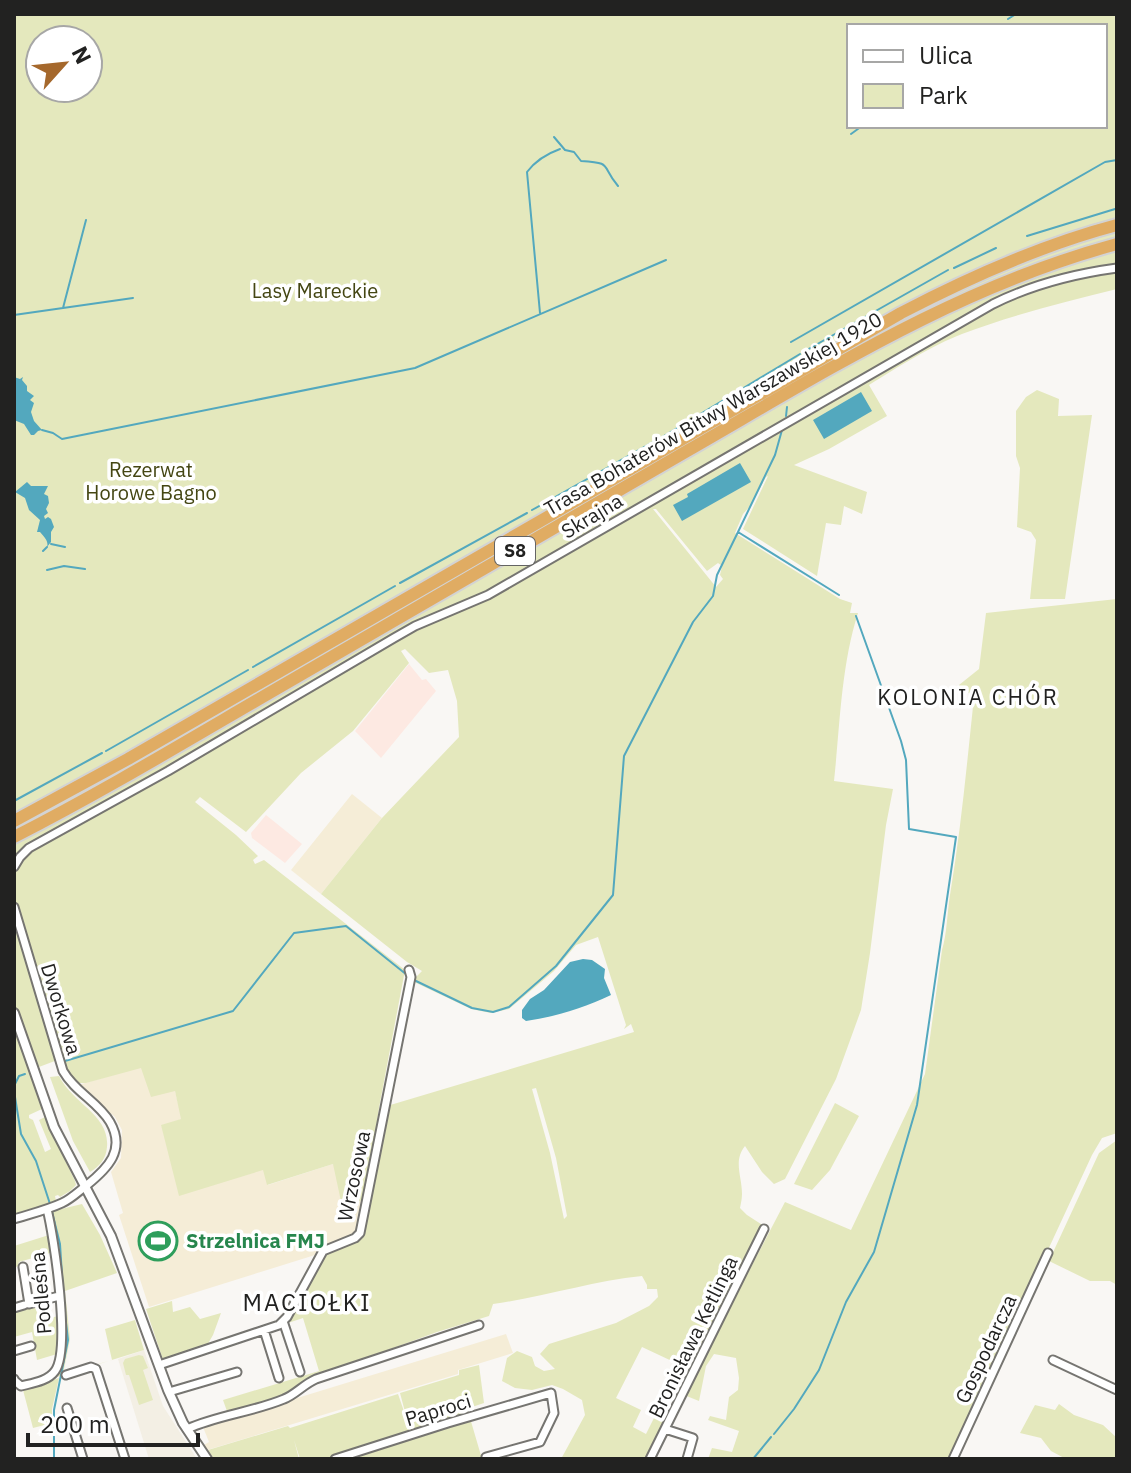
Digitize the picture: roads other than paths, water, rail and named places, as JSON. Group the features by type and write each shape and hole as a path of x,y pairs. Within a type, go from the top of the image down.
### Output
{"highway":[{"name":"Trasa Bohaterów Bitwy Warszawskiej 1920","path":"14,821 141,752 857,337 951,287 1021,257 1117,225"},
{"name":"Trasa Bohaterów Bitwy Warszawskiej 1920","path":"14,837 135,771 867,348 958,301 1027,272 1117,244"}],"street":[{"name":"Skrajna","path":"14,867 29,848 168,771 394,638 488,595 993,304 1039,284 1117,268"},
{"name":"Dworkowa","path":"14,907 63,1071 69,1081 103,1112 115,1135 111,1162 102,1174 85,1187"},
{"name":"Wrzosowa","path":"283,1321 323,1251 360,1233 411,977 409,970"},
{"path":"14,1013 54,1127 115,1245 169,1392 187,1429 207,1459"},
{"path":"14,1219 63,1203 85,1187"},
{"name":"Podleśna","path":"14,1379 21,1386 47,1378 58,1367 62,1344 59,1296 47,1209"},
{"name":"Bronisława Ketlinga","path":"650,1459 764,1229"},
{"name":"Gospodarcza","path":"953,1459 1048,1253"},
{"path":"23,1267 29,1304 59,1296"},
{"path":"14,1308 24,1305"},
{"path":"159,1365 279,1325 283,1321 300,1372"},
{"path":"187,1429 287,1398 316,1379 479,1325"},
{"path":"264,1330 279,1378"},
{"path":"14,1351 31,1346"},
{"path":"1053,1360 1117,1390"},
{"path":"66,1375 91,1367 96,1369 125,1459"},
{"path":"169,1392 237,1372"},
{"name":"Paproci","path":"335,1459 551,1393 554,1413 540,1442 486,1457"},
{"path":"67,1408 83,1459"},
{"path":"665,1429 693,1438 687,1459"}],"water":[{"path":"14,377 23,377 27,391 34,396 30,400 34,403 31,412 42,430 34,435 24,424 14,420"},
{"path":"861,392 872,411 824,439 813,420"},
{"path":"740,463 751,482 682,521 673,505"},
{"path":"27,482 31,486 48,486 44,494 48,496 48,513 44,516 51,519 54,527 47,547 46,539 37,532 40,520 29,510 25,498 15,492"},
{"path":"592,960 605,969 604,978 611,995 559,1014 526,1021 522,1018 522,1010 530,999 544,990 570,962"}],"waterway":[{"path":"1008,19 1016,14"},
{"path":"851,134 859,128"},
{"path":"554,137 565,150 574,152 581,161 605,166 618,186"},
{"path":"540,313 527,172 542,158 560,149"},
{"path":"791,342 1105,162 1117,160"},
{"path":"1027,236 1115,209"},
{"path":"63,308 86,220"},
{"path":"954,268 996,248"},
{"path":"42,430 62,439 415,368 666,260"},
{"path":"805,351 948,270"},
{"path":"14,315 133,298"},
{"path":"659,439 800,354"},
{"path":"786,416 787,407"},
{"path":"782,430 775,455 738,532 839,595"},
{"path":"532,510 653,442"},
{"path":"400,583 527,513"},
{"path":"414,980 472,1008 493,1012 509,1007 556,966 613,895 624,756 693,622 713,596 717,575 738,532"},
{"path":"51,544 65,547"},
{"path":"43,551 47,547"},
{"path":"47,570 64,566 85,569"},
{"path":"253,667 395,586"},
{"path":"774,1434 819,1370 846,1302 874,1252 917,1105 956,837 909,829 906,760 856,616"},
{"path":"106,751 248,670"},
{"path":"14,801 102,753"},
{"path":"65,1061 233,1011 294,933 346,926 407,975"},
{"path":"25,1074 19,1076 15,1084 21,1134 36,1161 50,1204"},
{"path":"52,1212 60,1244 64,1307"},
{"path":"54,1459 54,1410 68,1340 65,1314"},
{"path":"753,1459 771,1437"}],"place":[{"name":"Strzelnica FMJ","path":"158,1241"}],"district":[{"name":"KOLONIA CHÓR","path":"968,697"},
{"name":"MACIOŁKI","path":"307,1303"}],"park label":[{"name":"Lasy Mareckie","path":"315,291"},
{"name":"Rezerwat Horowe Bagno","path":"151,482"}]}
